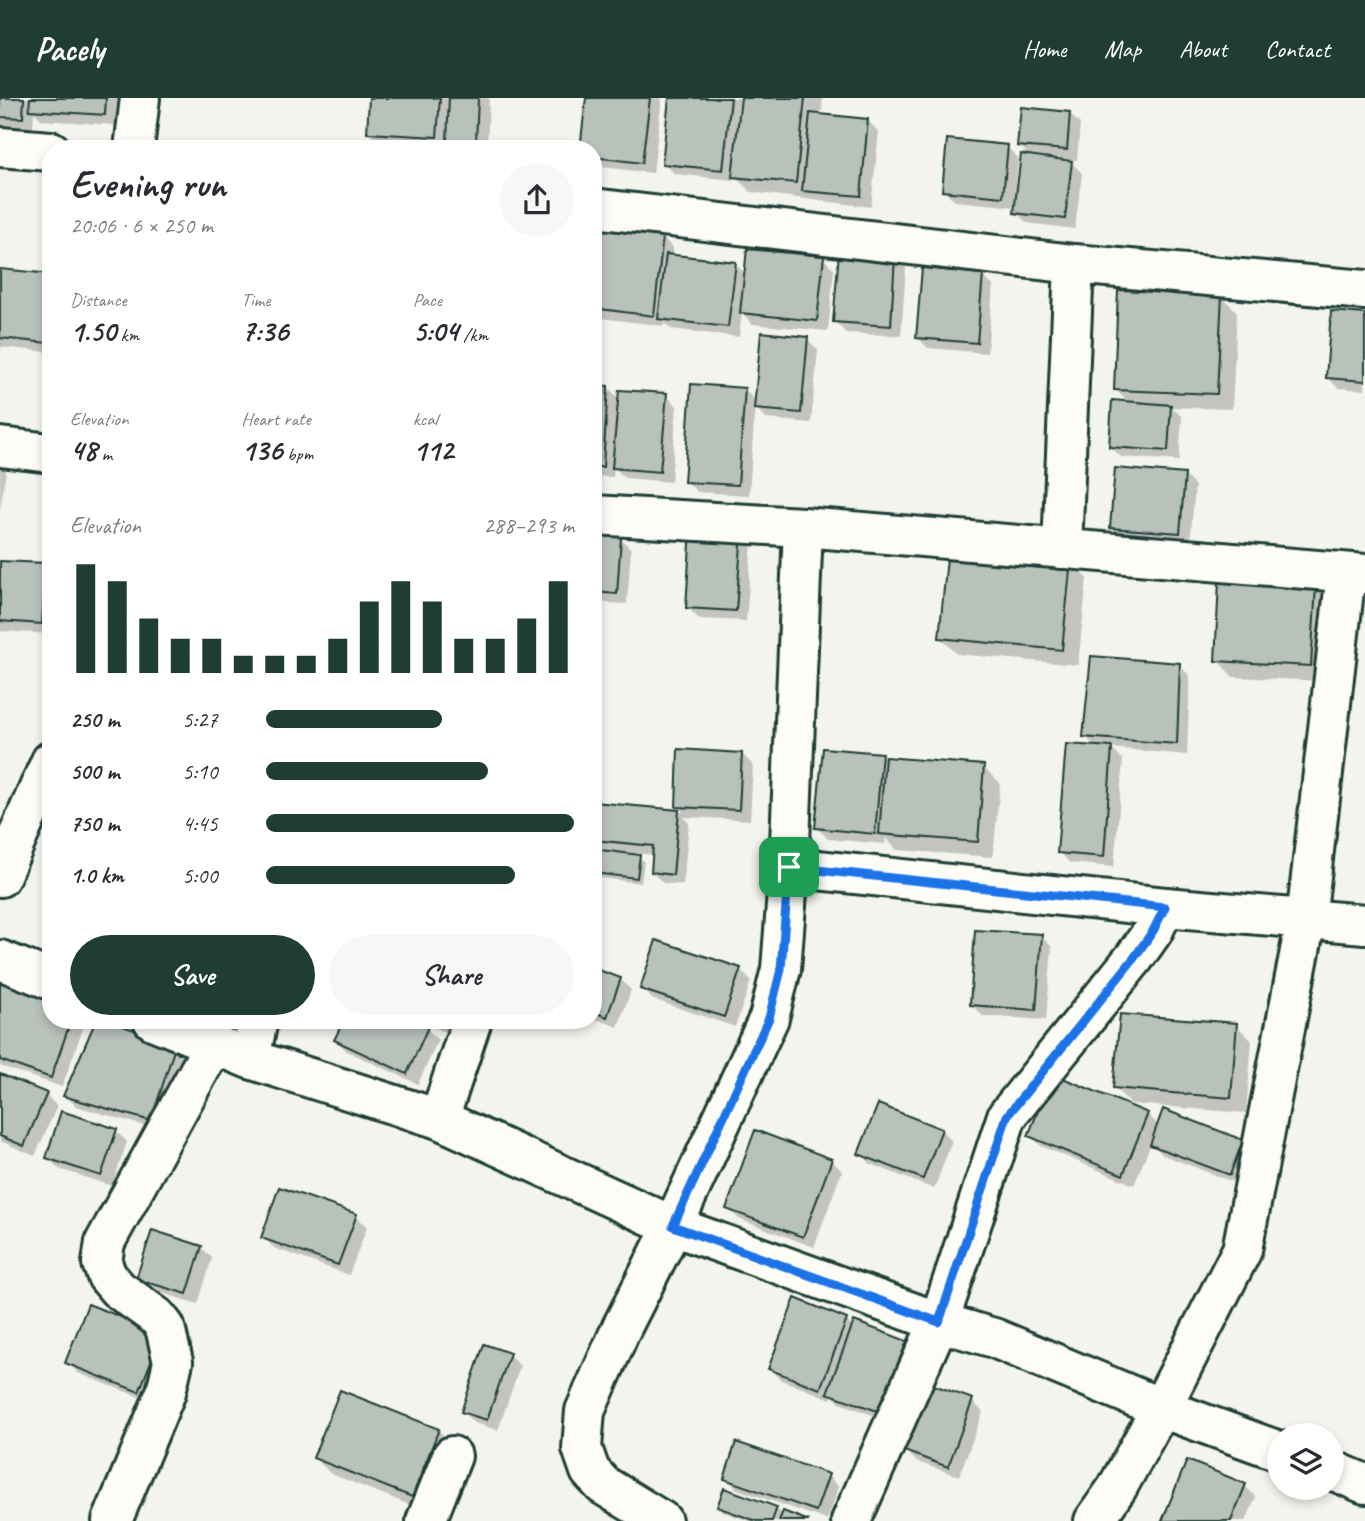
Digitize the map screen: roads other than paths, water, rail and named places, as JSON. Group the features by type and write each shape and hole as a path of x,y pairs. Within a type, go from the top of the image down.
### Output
{"street":[{"path":"135,140 140,98"},
{"path":"0,147 42,150"},
{"path":"602,209 1074,264 1365,290"},
{"path":"1062,549 1074,264"},
{"path":"0,447 42,452"},
{"path":"602,516 803,527 1356,574 1307,920 1242,1250 1161,1408 1117,1488 1094,1521"},
{"path":"663,1521 603,1485 590,1471 582,1448 585,1411 621,1329 673,1226 769,1018 781,969 789,867 803,527"},
{"path":"0,877 42,781"},
{"path":"789,867 1165,907 1365,924"},
{"path":"851,1521 939,1322 1007,1116 1134,958 1153,931 1165,907"},
{"path":"0,960 42,976"},
{"path":"176,1029 250,1059 439,1119 673,1226 939,1322 995,1338 1161,1408 1267,1447"},
{"path":"250,1059 256,1029"},
{"path":"439,1119 469,1029"},
{"path":"112,1521 166,1392 173,1362 165,1327 157,1317 118,1289 107,1276 102,1263 105,1242 214,1044"},
{"path":"426,1521 452,1456"},
{"path":"1344,1475 1365,1484"}]}
